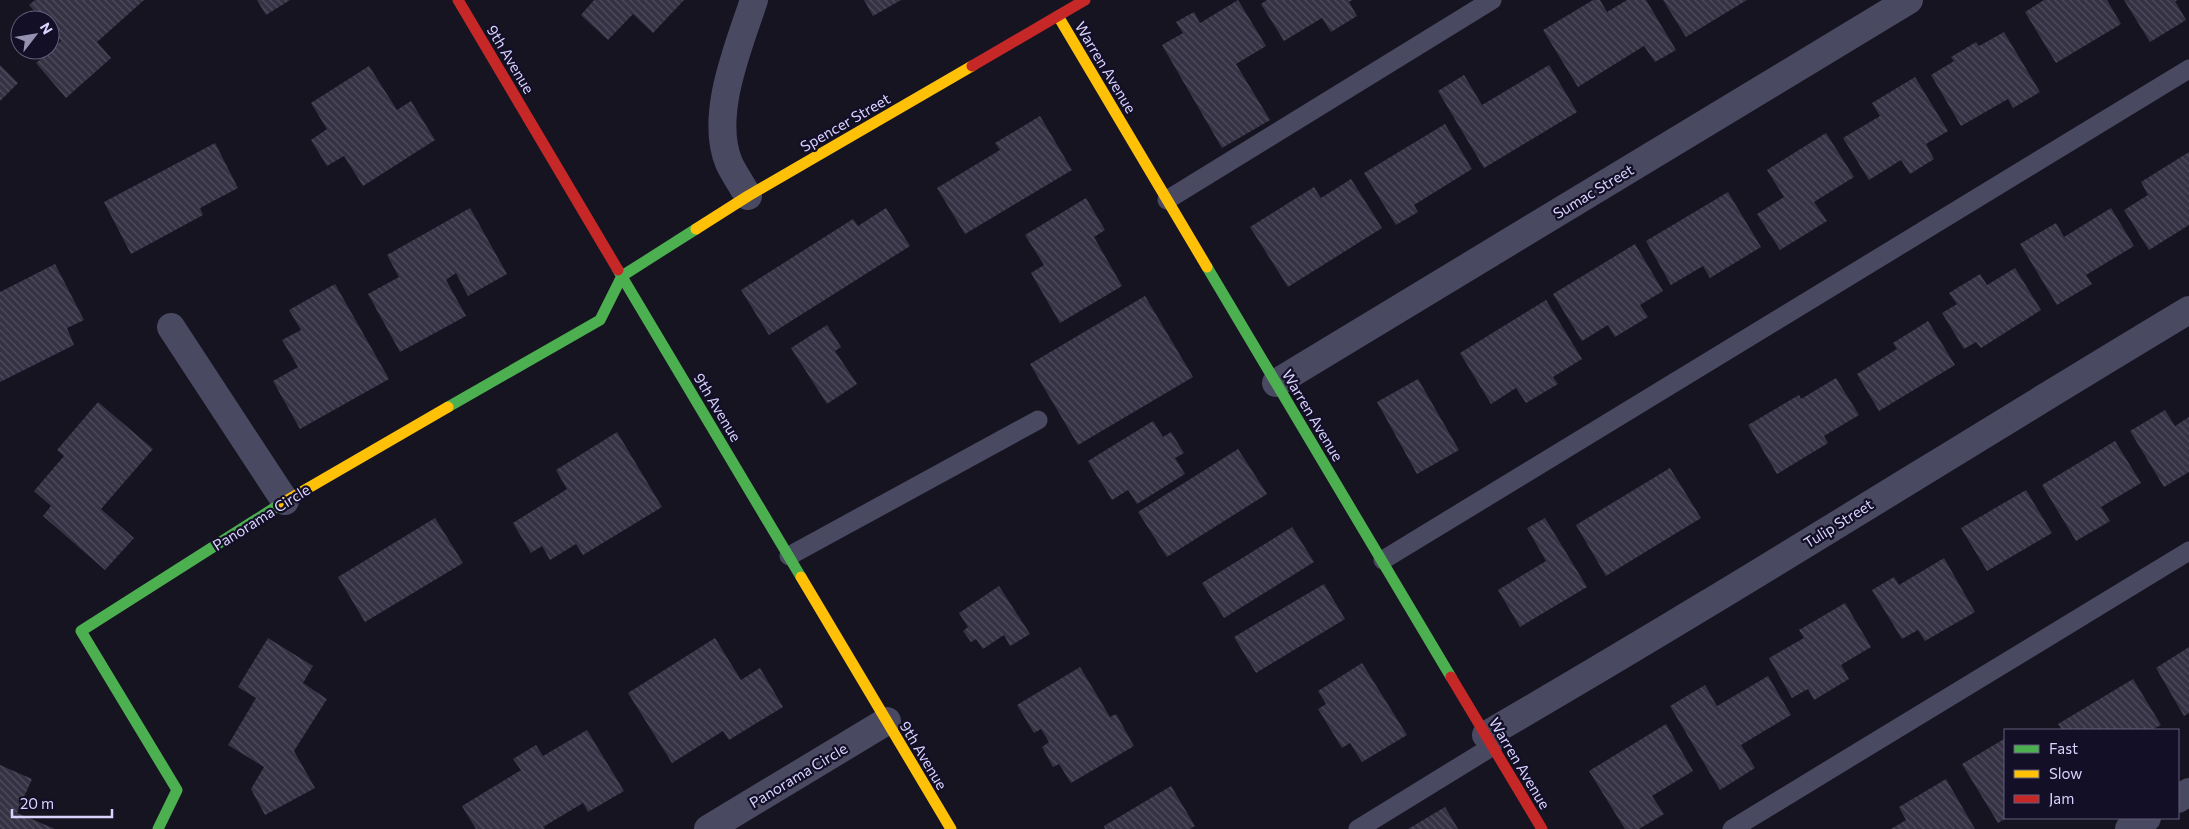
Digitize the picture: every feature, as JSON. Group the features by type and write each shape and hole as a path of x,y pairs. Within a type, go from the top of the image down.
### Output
{"street":[{"name":"9th Avenue","path":"458,0 951,829"},
{"path":"748,196 728,161 721,116 732,68 754,0"},
{"name":"Spencer Street","path":"622,276 748,196 1084,0"},
{"name":"Sumac Street","path":"1276,383 1909,0"},
{"name":"Warren Avenue","path":"1058,16 1542,829"},
{"name":"Panorama Circle","path":"158,829 177,790 81,631 285,501 600,320 622,276"},
{"name":"Tulip Street","path":"1489,741 1921,471 2189,310"},
{"path":"171,328 285,501"},
{"name":"Panorama Circle","path":"708,829 887,721"},
{"path":"2129,829 2145,819"}],"lane":[{"path":"1167,200 1492,0"},
{"path":"1382,560 2189,69"},
{"path":"789,556 1038,420"},
{"path":"1732,829 2189,551"},
{"path":"1358,829 1489,741"}],"building":[{"path":"35,0 144,0 97,42 111,58 66,98 36,63 39,60 60,60 60,10 34,10 29,5"},
{"path":"257,0 290,0 266,15"},
{"path":"594,0 684,0 653,33 633,14 608,40 581,15"},
{"path":"864,0 901,0 873,16"},
{"path":"1238,0 1266,46 1236,64 1270,120 1222,148 1162,45 1183,33 1176,22 1194,12 1200,23"},
{"path":"1267,0 1352,0 1349,2 1357,16 1331,32 1322,18 1284,41 1261,4"},
{"path":"1593,0 1600,0 1607,12 1627,0 1646,0 1676,50 1655,62 1644,46 1578,87 1543,30"},
{"path":"1663,0 1747,0 1686,37"},
{"path":"2044,0 2107,0 2121,24 2056,63 2025,12"},
{"path":"2124,0 2178,0 2175,1 2186,20 2150,42"},
{"path":"2004,32 2040,92 2013,108 2008,99 1961,126 1931,75 1954,61 1951,57 1976,42 1979,46"},
{"path":"0,65 18,83 0,101"},
{"path":"1549,65 1577,112 1484,168 1438,91 1464,75 1482,105"},
{"path":"369,66 397,110 411,101 435,140 363,186 344,156 327,166 311,140 327,129 311,103"},
{"path":"1915,77 1948,131 1926,144 1934,159 1910,174 1901,160 1869,180 1843,138 1880,116 1872,103"},
{"path":"1040,116 1072,170 965,234 937,188 1000,150 995,143"},
{"path":"1445,124 1472,169 1414,205 1418,212 1396,225 1364,173"},
{"path":"1826,133 1854,177 1814,202 1827,221 1780,250 1757,214 1784,197 1767,170"},
{"path":"215,143 238,188 200,208 203,215 131,254 104,202"},
{"path":"2189,152 2189,225 2149,250 2124,210 2148,195 2141,182"},
{"path":"1351,179 1382,228 1288,287 1250,227 1314,187 1321,198"},
{"path":"1728,192 1761,247 1710,278 1703,266 1671,285 1646,241"},
{"path":"1086,198 1105,230 1094,237 1122,286 1060,323 1031,273 1044,265 1025,235"},
{"path":"470,208 507,274 468,296 456,273 446,280 466,316 400,352 368,294 399,277 387,255"},
{"path":"886,208 910,246 769,335 741,290 853,219 858,226"},
{"path":"2111,208 2134,246 2086,275 2092,284 2057,305 2020,244 2056,223 2064,237"},
{"path":"1635,244 1663,291 1640,305 1648,317 1615,337 1608,325 1582,341 1553,294"},
{"path":"55,264 84,320 67,328 74,345 0,382 0,292"},
{"path":"2015,268 2041,310 1981,348 1976,342 1964,349 1942,313 1957,304 1949,293 1980,274 1987,285"},
{"path":"335,284 389,379 300,429 273,381 298,367 282,340 301,330 289,310"},
{"path":"1145,296 1193,377 1078,445 1030,364"},
{"path":"1546,300 1582,359 1553,377 1558,384 1526,403 1516,388 1491,404 1460,353"},
{"path":"1928,321 1955,365 1879,411 1857,374 1897,349 1893,343"},
{"path":"827,325 841,347 835,351 857,384 827,404 791,348"},
{"path":"1836,378 1859,415 1824,436 1828,443 1777,474 1748,425 1799,395 1801,399"},
{"path":"1418,379 1459,450 1417,474 1377,402"},
{"path":"98,402 153,449 101,509 134,538 105,570 43,516 51,506 34,491 64,456 57,450"},
{"path":"2165,410 2175,426 2189,417 2189,472 2164,487 2130,431"},
{"path":"1153,421 1163,437 1171,432 1184,453 1175,458 1185,474 1137,504 1128,490 1112,500 1088,461"},
{"path":"617,432 662,507 583,555 576,544 550,560 542,546 531,553 513,523 567,489 556,470"},
{"path":"2115,441 2141,483 2101,507 2110,521 2076,541 2042,485"},
{"path":"1238,449 1267,494 1167,557 1138,512"},
{"path":"1670,468 1701,518 1606,576 1576,525"},
{"path":"2026,490 2052,533 1987,571 1961,528"},
{"path":"435,518 463,563 365,622 338,577"},
{"path":"1545,518 1587,587 1520,627 1498,590 1546,561 1527,528"},
{"path":"1292,527 1314,562 1224,618 1202,583"},
{"path":"1944,558 1975,612 1925,641 1918,630 1902,639 1872,590 1894,577 1899,585"},
{"path":"1324,584 1345,619 1256,673 1234,637"},
{"path":"999,586 1030,634 1010,646 1004,635 983,649 976,639 971,642 963,631 968,627 959,613"},
{"path":"1845,603 1871,647 1841,665 1849,679 1814,700 1808,689 1792,698 1769,658 1804,638 1799,630"},
{"path":"268,638 313,666 303,683 327,699 294,751 315,788 265,815 251,789 264,767 228,745 256,698 238,687"},
{"path":"715,638 741,680 760,668 783,707 729,740 723,731 672,763 628,693"},
{"path":"2189,647 2189,713 2184,716 2156,668"},
{"path":"1362,663 1407,735 1362,762 1350,743 1342,748 1318,709 1326,704 1318,691"},
{"path":"1080,667 1110,717 1116,714 1134,746 1071,783 1059,764 1053,767 1042,747 1049,742 1041,729 1034,733 1017,705"},
{"path":"1768,676 1791,715 1741,745 1755,768 1720,790 1670,706 1705,685 1717,706"},
{"path":"2133,679 2161,725 2153,729 2061,729 2058,724"},
{"path":"1666,724 1693,771 1652,796 1664,814 1639,829 1625,829 1589,771"},
{"path":"587,730 624,791 588,812 583,803 543,827 545,829 476,829 462,806 521,770 513,759 536,745 543,756"},
{"path":"2004,739 2005,819 1998,823 1962,764"},
{"path":"0,765 32,779 17,813 55,829 0,829"},
{"path":"1946,779 1975,829 1891,829 1906,820 1899,807"},
{"path":"1171,786 1195,826 1190,829 1105,829 1104,826"},
{"path":"1445,807 1458,829 1408,829"}],"traffic: fast":[{"path":"448,407 600,320 622,276 696,229"},
{"path":"1207,267 1451,677"},
{"path":"618,270 801,577"},
{"path":"158,829 177,790 81,631 279,505"}],"traffic: slow":[{"path":"1058,16 1207,267"},
{"path":"696,229 748,196 972,66"},
{"path":"279,505 448,407"},
{"path":"801,577 951,829"}],"traffic: jam":[{"path":"458,0 618,270"},
{"path":"972,66 1085,0"},
{"path":"1451,677 1542,829"}]}
